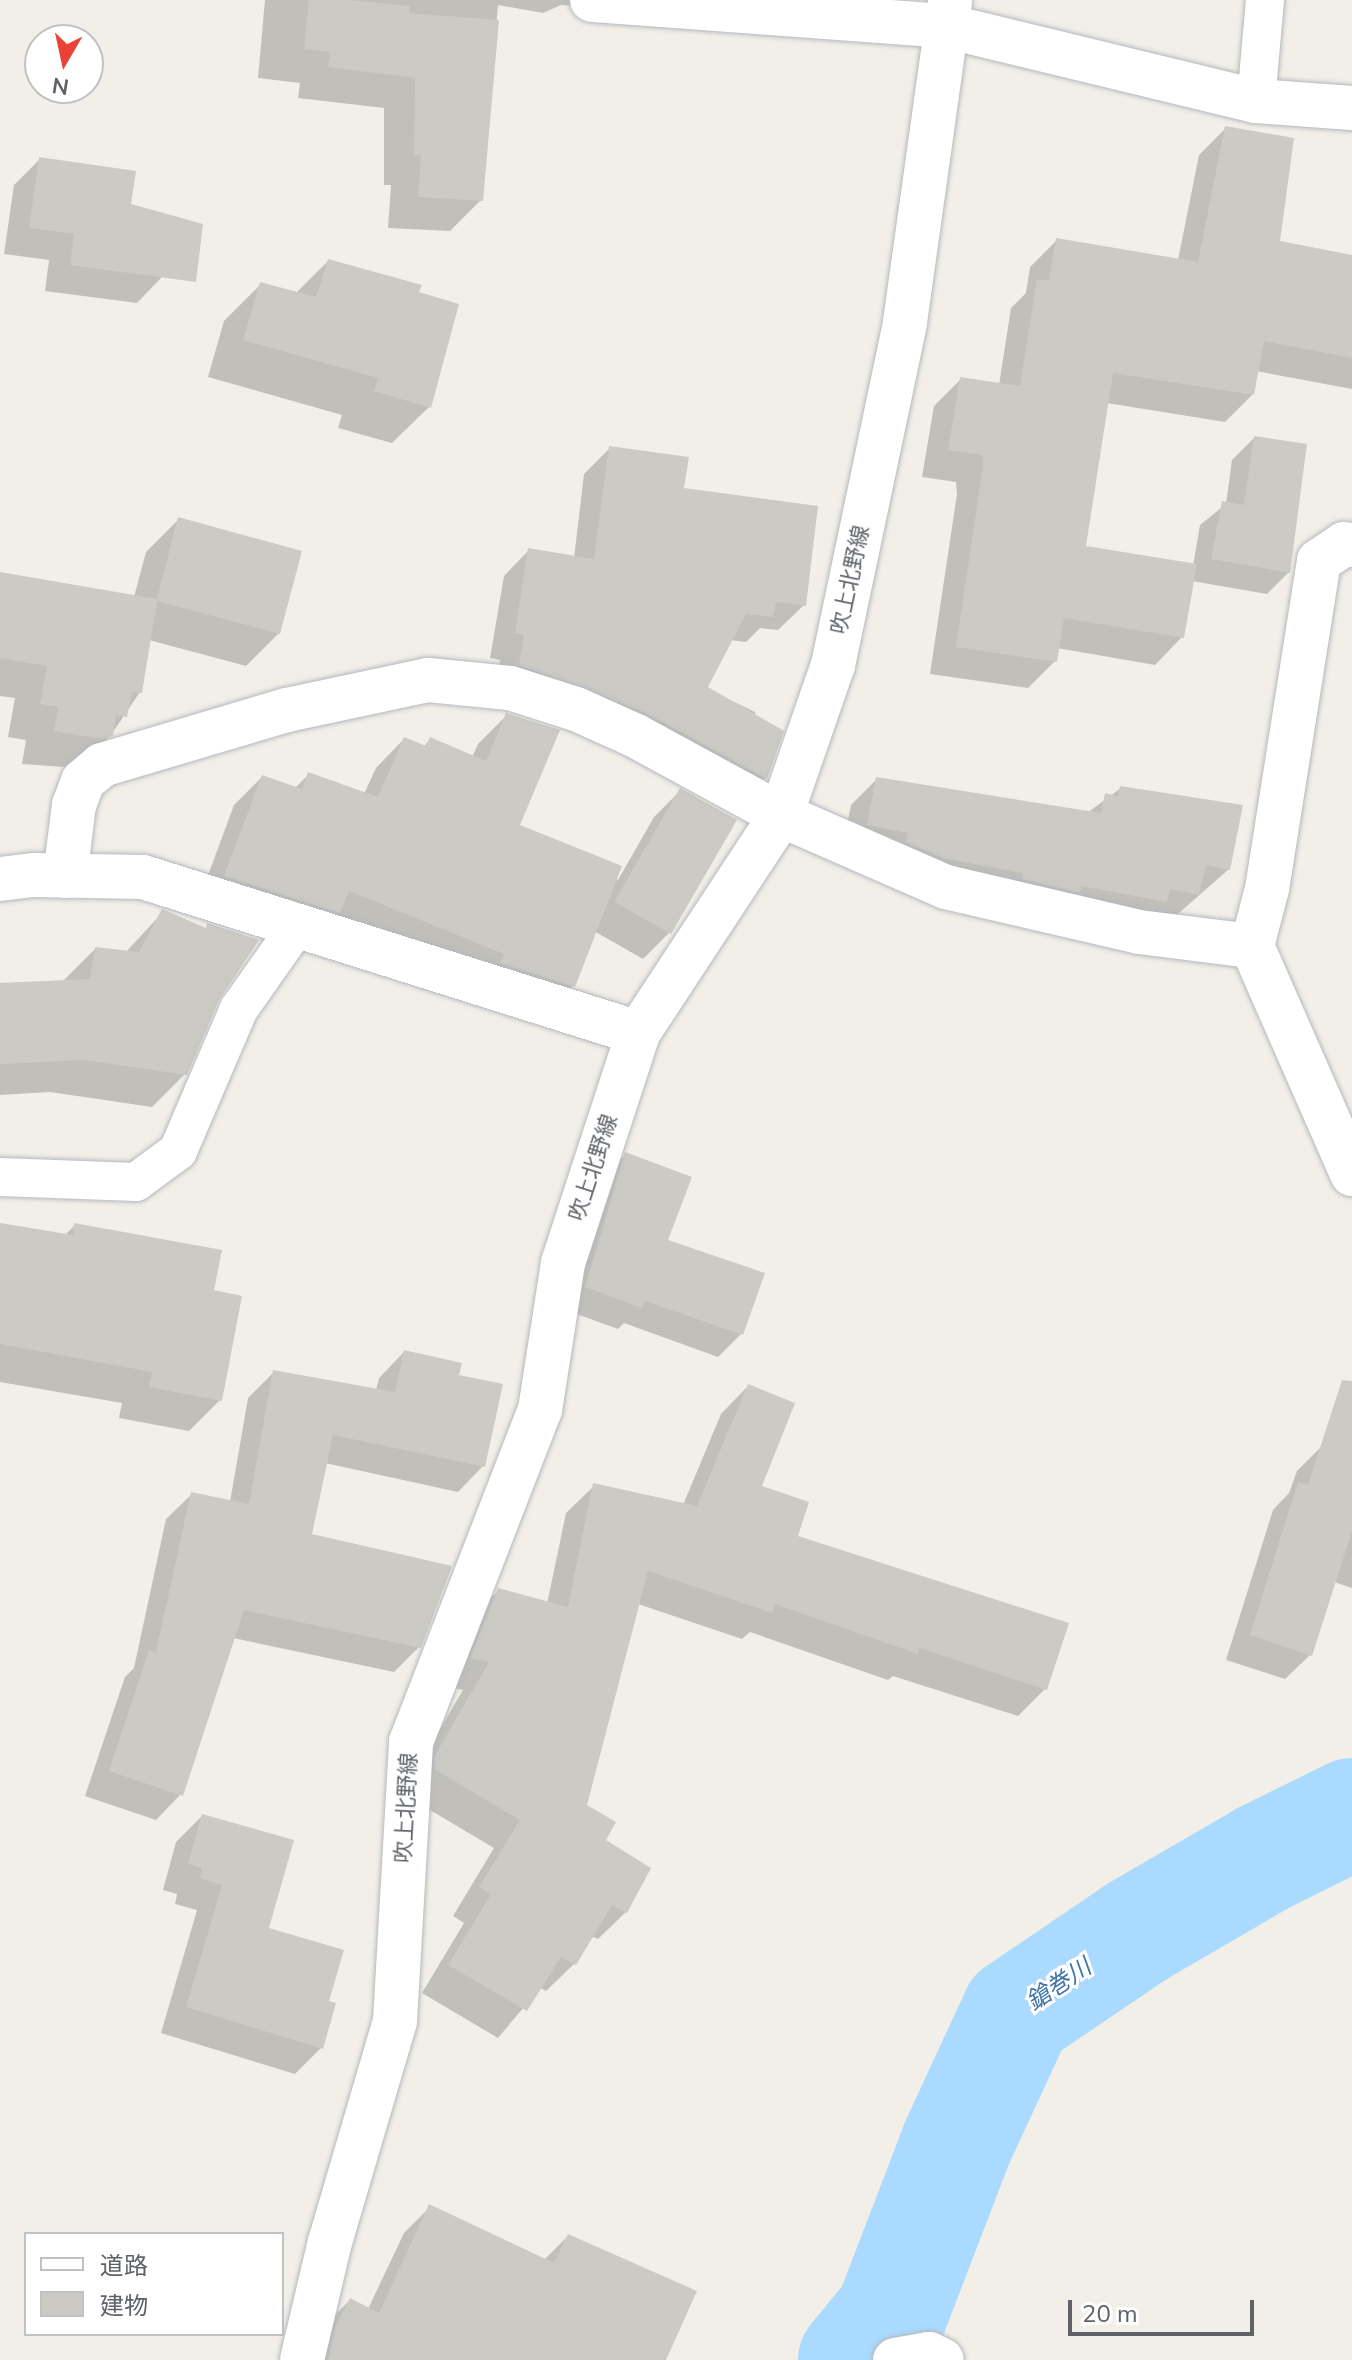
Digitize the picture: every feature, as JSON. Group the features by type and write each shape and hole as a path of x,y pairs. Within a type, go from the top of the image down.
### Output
{"street":[{"path":"592,0 948,13 1256,101 1352,108"},
{"name":"吹上北野線","path":"302,2360 330,2242 395,2021 411,1742 540,1410 563,1263 638,1033 781,815 833,665 905,322 948,13"},
{"path":"1352,545 1344,544 1319,561 1267,889 1252,946 1352,1174"},
{"path":"65,876 74,805 83,781 102,765 287,710 428,680 510,688 576,709 781,815 946,887 1139,932 1252,946"},
{"path":"0,879 143,877 638,1033"},
{"path":"895,2360 929,2354 942,2360"}],"lane":[{"path":"1256,101 1265,0"},
{"path":"0,1177 136,1182 178,1151 239,1009 298,925"}],"building":[{"path":"309,0 410,6 409,13 499,20 483,201 418,197 421,155 414,155 415,78 328,67 330,52 304,49"},
{"path":"1225,126 1294,138 1280,241 1352,255 1352,358 1264,341 1254,395 1113,373 1086,546 1197,564 1184,638 1064,618 1057,662 956,647 983,466 982,455 948,450 960,377 1020,386 1037,279 1049,281 1056,238 1198,262"},
{"path":"39,157 136,171 131,204 203,224 196,282 70,265 74,234 29,228"},
{"path":"328,259 422,285 419,292 459,304 431,408 374,391 378,378 243,340 260,282 316,297"},
{"path":"1254,436 1307,444 1290,573 1211,559 1222,501 1244,505"},
{"path":"609,446 689,457 684,488 818,506 806,606 776,602 773,617 746,614 708,687 784,731 767,779 646,713 519,665 524,635 515,633 528,548 594,559"},
{"path":"178,517 302,551 280,634 157,601 142,693 132,692 127,717 116,715 113,736 102,739 54,731 58,707 40,704 47,666 0,658 0,572 157,599"},
{"path":"506,713 560,730 520,825 622,866 575,987 500,963 504,954 349,891 340,913 224,876 262,775 302,789 308,772 378,797 404,737 426,746 430,737 486,761"},
{"path":"876,777 1101,813 1105,793 1118,796 1120,786 1243,805 1230,870 1206,865 1199,895 1170,889 1167,902 1081,886 1080,893 1022,879 1023,873 943,858 906,842 908,833 867,825"},
{"path":"680,788 737,820 671,934 614,902"},
{"path":"162,909 206,928 207,923 259,940 219,1000 187,1075 84,1060 0,1064 0,983 90,979 95,947 139,952"},
{"path":"625,1152 692,1177 668,1240 765,1273 743,1335 645,1301 642,1308 585,1287"},
{"path":"0,1223 73,1235 74,1223 222,1250 214,1290 242,1296 222,1401 149,1387 152,1372 0,1344"},
{"path":"404,1350 462,1363 459,1375 503,1384 485,1467 333,1435 312,1534 452,1566 421,1648 244,1610 183,1796 109,1771 149,1650 156,1652 191,1492 249,1504 273,1370 395,1392"},
{"path":"1342,1380 1352,1381 1352,1531 1312,1656 1250,1635 1298,1482 1308,1485"},
{"path":"748,1384 795,1403 762,1486 809,1502 798,1536 1069,1623 1047,1690 919,1648 918,1654 775,1604 772,1613 648,1571 587,1805 616,1822 606,1840 651,1868 627,1913 612,1905 576,1965 561,1957 527,2011 448,1965 491,1894 479,1887 520,1820 434,1769 435,1755 489,1662 470,1658 498,1588 568,1607 593,1483 697,1506"},
{"path":"202,1814 294,1840 269,1928 344,1950 329,2001 336,2003 323,2049 186,2007 222,1885 200,1878 202,1868 188,1864"},
{"path":"429,2204 554,2263 568,2234 697,2291 666,2360 328,2360 336,2324 350,2298 379,2313"}],"waterway":[{"name":"鎗巻川","path":"854,2360 891,2315 957,2143 1017,2013 1136,1932 1263,1858 1352,1814"}]}
